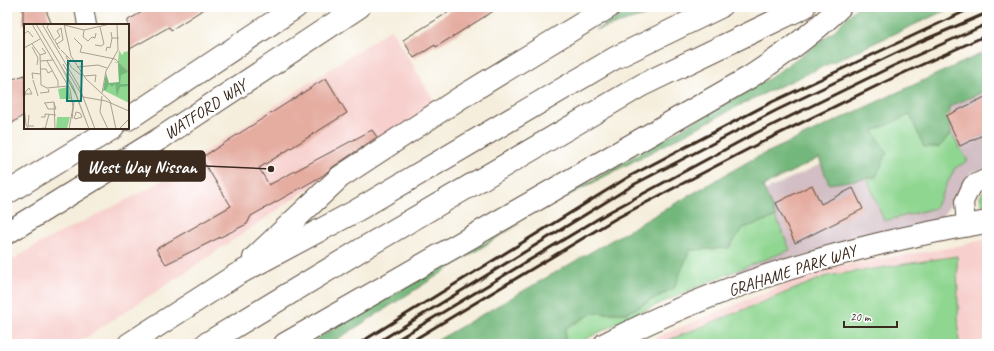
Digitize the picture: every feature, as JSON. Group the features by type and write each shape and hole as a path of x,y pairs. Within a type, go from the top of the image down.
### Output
{"main road":[{"name":"WATFORD WAY","path":"129,115 296,7"},
{"name":"WATFORD WAY","path":"7,233 161,138 359,7"},
{"path":"236,275 340,177 460,98 609,7"},
{"path":"129,344 236,275 354,212 615,58 720,7"},
{"path":"206,344 369,245 642,85 804,7"},
{"path":"285,344 750,77 826,22 840,7"},
{"path":"7,193 111,129"},
{"name":"GRAHAME PARK WAY","path":"612,342 701,299 811,261 855,249 966,225 987,222"}],"street":[{"path":"84,7 87,24"},
{"path":"966,225 964,202 972,185 987,178"}],"shaded area":[{"path":"391,29 435,102 195,266 76,344 7,344 7,263 38,244 150,188"},
{"path":"987,86 987,170 972,171 940,220 738,274 715,214"},
{"path":"987,239 987,344 654,344 657,337 825,268 954,247"}],"green space":[{"path":"635,7 663,7 644,16 596,30"},
{"path":"857,7 953,7 752,99 539,211 770,78 833,32"},
{"path":"987,51 987,90 949,107 951,133 939,147 924,147 910,115 873,131 887,153 876,177 829,184 819,158 763,186 776,217 743,228 729,248 690,250 674,288 627,313 593,313 566,328 564,344 431,344 751,160"},
{"path":"910,114 924,147 939,147 951,133 968,161 955,168 935,208 884,221 867,178 876,177 873,131"},
{"path":"987,187 987,207 981,203 980,196"},
{"path":"776,217 790,250 682,294 576,344 564,344 566,328 593,313 627,313 674,288 689,250 729,248 743,228"},
{"path":"520,223 330,344 309,344 336,327"},
{"path":"957,256 959,344 659,344 827,276"}],"building":[{"path":"23,7 47,7 47,13 52,24 23,25"},
{"path":"151,7 207,7 171,30 169,27 129,49 128,20"},
{"path":"457,7 500,7 436,47 435,45 414,58 403,40"},
{"path":"24,75 24,115 7,127 7,81"},
{"path":"326,78 347,113 259,168 269,185 372,130 377,137 322,176 251,216 247,224 166,264 156,249 231,206 201,158"},
{"path":"987,96 987,133 960,146 946,116"},
{"path":"812,185 821,204 853,188 863,209 795,243 776,203"}],"railway":[{"path":"358,344 630,176 772,102 974,7"},
{"path":"375,344 635,184 777,110 917,43 987,13"},
{"path":"390,344 611,211 752,135 893,66 987,24"},
{"path":"407,344 615,219 756,145 897,76 987,35"}],"place":[{"name":"West Way Nissan","path":"271,169"}]}
